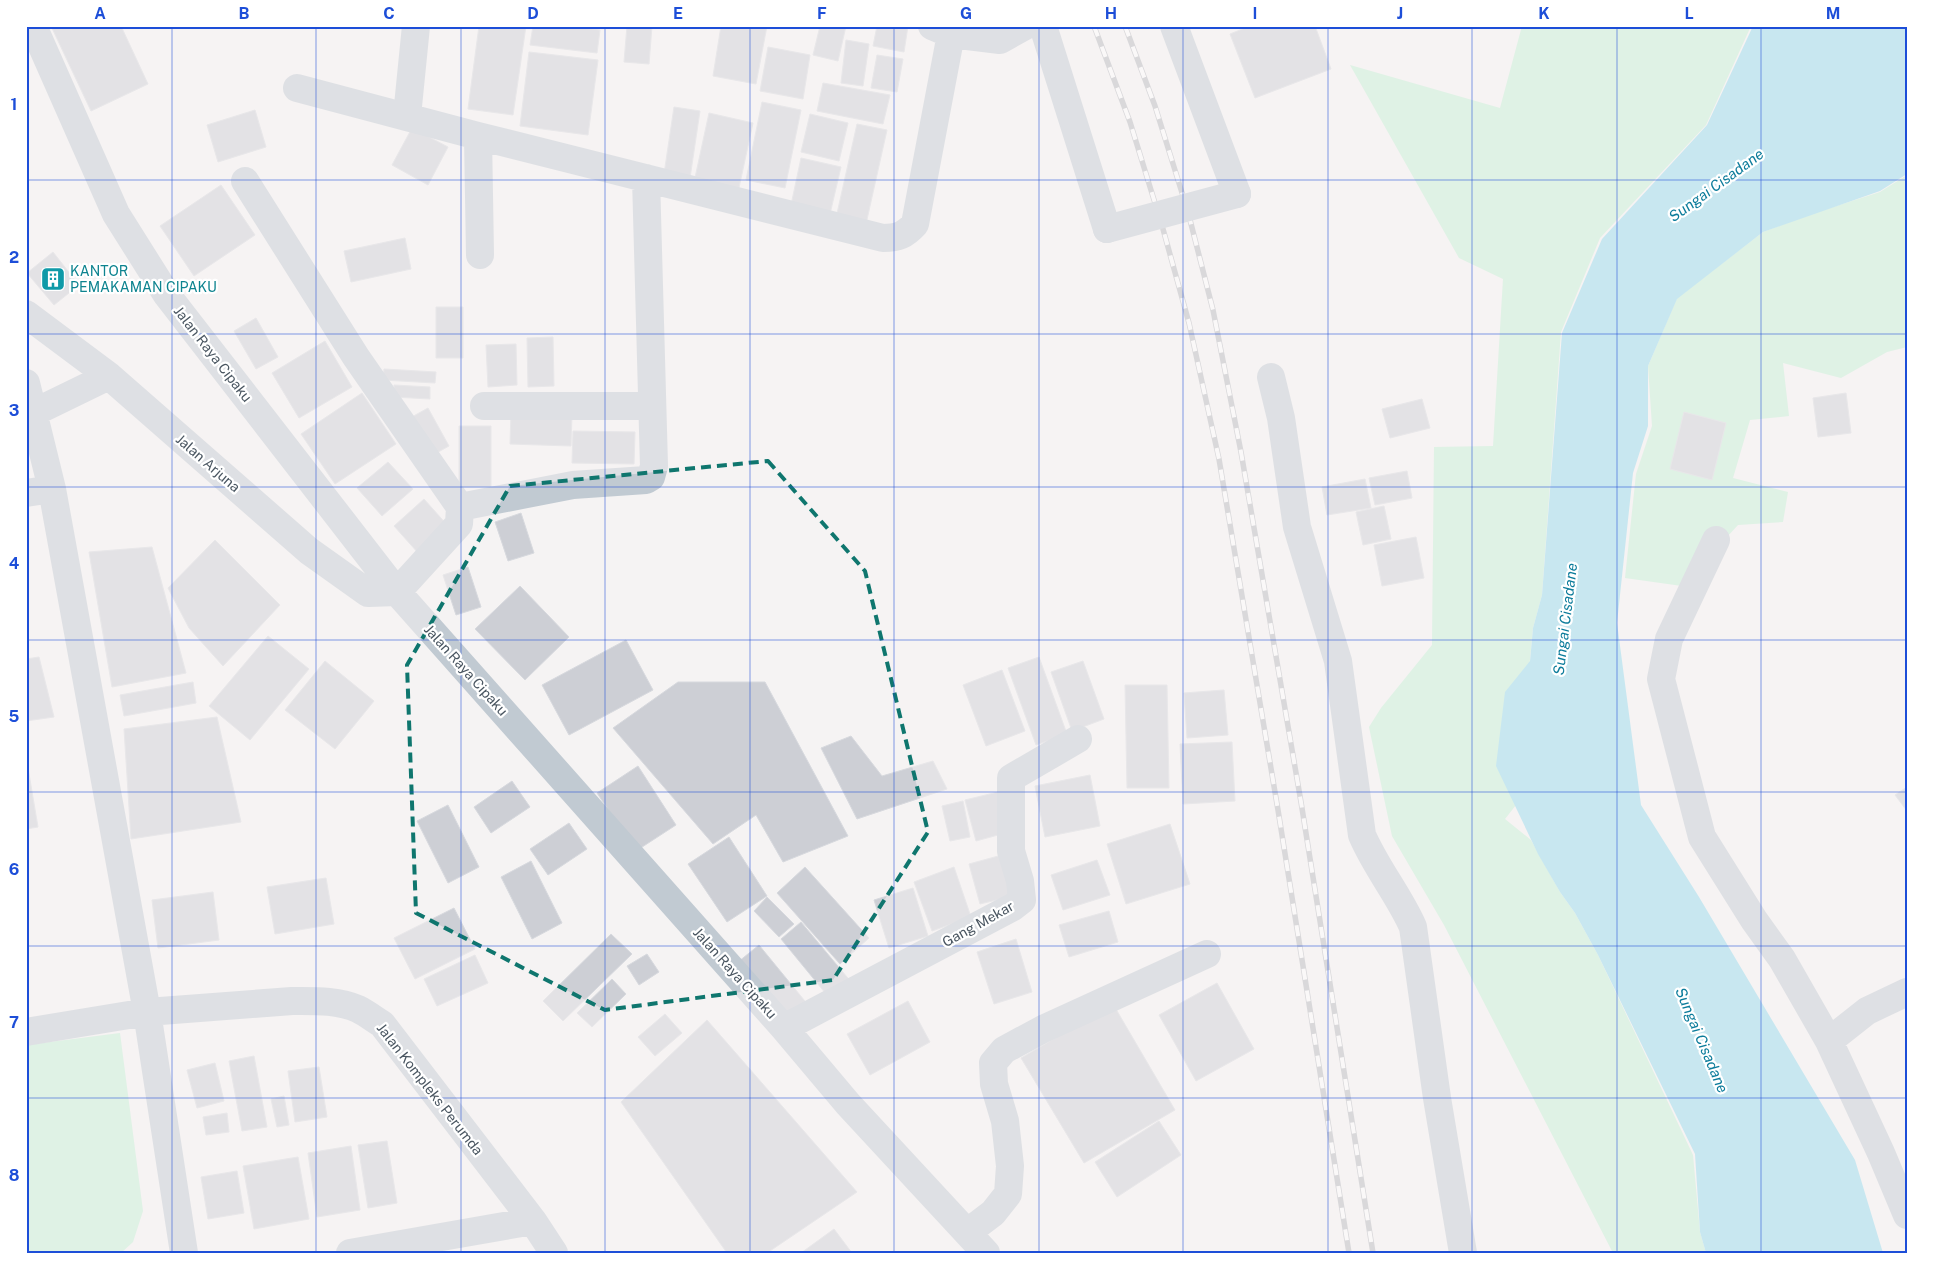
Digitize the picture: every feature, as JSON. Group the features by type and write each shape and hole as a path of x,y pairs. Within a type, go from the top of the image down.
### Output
{"street":[{"name":"Jalan Raya Cipaku","path":"34,26 116,214 167,295 397,592 784,1028 848,1104 986,1253"},
{"path":"407,116 416,26"},
{"path":"297,88 478,136 883,238 896,238 907,233 915,224 942,30 1000,40 1026,26"},
{"path":"1043,26 1107,229 1237,194 1174,26"},
{"path":"478,136 480,255"},
{"path":"460,508 573,485 646,480 651,477 654,466 646,178"},
{"path":"245,181 356,357 460,508 459,524 397,592"},
{"name":"Jalan Arjuna","path":"26,314 109,376 309,552 368,593 397,592"},
{"path":"33,413 109,376"},
{"path":"1271,377 1281,418 1297,527 1338,661 1362,835 1370,853 1406,909 1413,927 1437,1098 1462,1253"},
{"path":"26,383 33,413 39,491 147,1012 184,1253"},
{"path":"484,406 651,406"},
{"path":"1716,540 1669,639 1662,680 1702,837 1754,920 1782,959 1829,1041 1881,1153 1907,1215"},
{"name":"Gang Mekar","path":"784,1028 1022,900 1020,881 1011,851 1011,778 1078,739"},
{"path":"968,1232 993,1213 1008,1194 1010,1166 1005,1120 994,1084 993,1063 1004,1050 1043,1029 1206,954"},
{"path":"1829,1041 1866,1011 1907,992"},
{"name":"Jalan Kompleks Perumda","path":"26,1032 147,1012 316,1001 337,1003 359,1009 382,1024 533,1221 554,1253"},
{"path":"350,1253 533,1221"}],"highlighted area":[{"path":"768,461 865,571 928,832 833,980 605,1010 416,913 407,665 510,486"}],"green space":[{"path":"1522,26 1751,26 1706,125 1600,238 1561,332 1542,595 1533,628 1516,805 1505,819 1531,840 1560,892 1575,913 1598,955 1693,1155 1700,1232 1706,1253 1613,1253 1444,925 1392,836 1369,727 1381,708 1432,645 1434,447 1493,446 1503,279 1459,258 1350,65 1500,108"},
{"path":"1907,175 1907,347 1887,352 1841,378 1783,363 1789,416 1750,420 1733,478 1788,492 1783,522 1738,525 1682,586 1625,578 1636,474 1652,426 1648,366 1677,298 1763,232 1808,215 1880,192"},
{"path":"120,1033 143,1211 133,1242 121,1253 26,1253 26,1045"}],"water":[{"name":"Sungai Cisadane","path":"1753,26 1907,26 1907,174 1880,191 1763,232 1677,299 1648,366 1648,426 1633,473 1617,623 1641,805 1699,897 1855,1160 1883,1253 1706,1253 1700,1232 1695,1154 1598,955 1575,913 1560,892 1538,854 1496,766 1505,692 1530,661 1533,628 1542,595 1562,333 1602,239 1707,125"}],"building":[{"path":"51,26 121,26 148,84 91,111"},
{"path":"479,26 526,26 513,115 468,109"},
{"path":"533,26 567,26 600,30 597,53 530,45"},
{"path":"627,26 652,26 649,64 624,62"},
{"path":"721,26 767,26 756,84 713,76"},
{"path":"820,26 846,26 838,61 813,55"},
{"path":"877,26 908,26 904,52 873,46"},
{"path":"1250,26 1315,26 1331,69 1255,98 1230,34"},
{"path":"846,40 869,44 863,86 841,83"},
{"path":"768,47 810,55 803,99 760,91"},
{"path":"529,52 598,60 588,135 520,126"},
{"path":"877,55 903,59 897,92 871,88"},
{"path":"823,83 890,95 883,124 817,111"},
{"path":"762,102 801,110 785,188 746,180"},
{"path":"674,107 700,111 690,178 664,174"},
{"path":"255,110 266,147 218,162 207,125"},
{"path":"709,113 753,123 737,197 693,187"},
{"path":"810,114 848,123 839,161 801,152"},
{"path":"857,124 887,130 866,224 836,218"},
{"path":"412,128 448,147 428,185 392,165"},
{"path":"801,158 841,167 830,214 791,205"},
{"path":"221,185 255,235 194,276 160,226"},
{"path":"405,238 411,269 351,282 344,251"},
{"name":"KANTOR PEMAKAMAN CIPAKU","path":"53,252 79,285 54,305 27,273"},
{"path":"436,307 463,307 463,358 436,358"},
{"path":"256,318 278,357 256,369 234,331"},
{"path":"553,337 554,386 528,387 527,338"},
{"path":"325,341 352,387 299,418 272,373"},
{"path":"516,344 517,385 488,387 486,345"},
{"path":"384,369 436,372 435,383 383,380"},
{"path":"394,385 430,387 430,399 394,397"},
{"path":"362,393 396,444 335,484 301,434"},
{"path":"1846,393 1851,433 1818,437 1813,398"},
{"path":"1422,399 1430,428 1390,438 1382,409"},
{"path":"428,408 449,446 431,456 410,418"},
{"path":"511,412 572,413 571,446 510,444"},
{"path":"1684,412 1726,423 1712,480 1670,469"},
{"path":"459,426 491,426 491,487 459,487"},
{"path":"573,431 635,432 634,464 572,463"},
{"path":"388,462 413,489 382,516 357,488"},
{"path":"1407,471 1412,498 1375,505 1369,478"},
{"path":"1365,479 1371,508 1327,515 1322,487"},
{"path":"424,499 449,527 419,554 394,526"},
{"path":"1384,506 1391,539 1363,545 1356,512"},
{"path":"521,513 534,553 508,561 495,522"},
{"path":"1416,537 1424,578 1382,586 1374,545"},
{"path":"215,540 280,605 223,666 189,628 168,588"},
{"path":"152,547 186,673 112,687 89,552"},
{"path":"468,567 481,607 456,615 443,575"},
{"path":"520,586 569,637 525,680 475,629"},
{"path":"268,636 309,669 250,740 209,706"},
{"path":"626,640 653,690 569,735 542,685"},
{"path":"39,657 54,717 26,721 26,659"},
{"path":"1039,657 1067,734 1036,745 1008,668"},
{"path":"325,661 374,701 335,749 285,710"},
{"path":"1083,661 1104,719 1072,731 1051,672"},
{"path":"1002,670 1025,731 986,746 963,685"},
{"path":"193,682 196,703 124,716 120,695"},
{"path":"678,682 765,682 848,836 783,862 756,815 713,844 613,728"},
{"path":"1125,685 1167,685 1169,788 1127,788"},
{"path":"1224,690 1228,735 1187,738 1184,693"},
{"path":"217,717 241,822 131,839 124,729"},
{"path":"851,736 882,776 933,761 947,789 857,819 821,748"},
{"path":"1232,742 1235,801 1183,804 1180,744"},
{"path":"26,756 38,827 26,829"},
{"path":"638,766 676,825 636,851 597,793"},
{"path":"1090,775 1100,826 1045,837 1035,786"},
{"path":"512,781 530,807 491,833 474,807"},
{"path":"1907,787 1907,811 1895,795"},
{"path":"998,792 1009,832 976,841 965,800"},
{"path":"963,801 970,837 950,841 942,806"},
{"path":"448,805 479,867 448,883 417,821"},
{"path":"569,823 587,849 548,875 530,849"},
{"path":"1170,824 1190,884 1126,904 1107,844"},
{"path":"729,837 767,896 727,922 688,864"},
{"path":"1002,855 1013,896 980,904 969,864"},
{"path":"1097,860 1110,895 1063,910 1051,875"},
{"path":"531,861 562,923 532,939 501,877"},
{"path":"805,867 869,938 840,964 777,893"},
{"path":"954,867 971,917 932,931 914,882"},
{"path":"326,878 334,924 275,934 267,887"},
{"path":"913,888 928,936 889,948 874,900"},
{"path":"213,892 219,940 158,948 152,900"},
{"path":"767,897 794,924 779,937 754,911"},
{"path":"454,908 475,949 415,979 394,938"},
{"path":"1109,911 1118,942 1069,957 1059,925"},
{"path":"801,922 852,983 831,1000 781,939"},
{"path":"611,934 632,954 563,1021 543,1001"},
{"path":"1016,939 1032,992 994,1004 977,952"},
{"path":"759,945 809,1006 788,1023 738,962"},
{"path":"647,954 659,972 639,985 627,966"},
{"path":"475,955 488,983 437,1006 424,979"},
{"path":"612,979 626,994 592,1027 577,1013"},
{"path":"1217,983 1254,1049 1196,1081 1159,1015"},
{"path":"908,1001 930,1042 870,1075 847,1034"},
{"path":"1113,1004 1175,1110 1084,1163 1021,1058"},
{"path":"665,1014 682,1033 655,1056 638,1037"},
{"path":"707,1020 857,1192 767,1253 727,1253 621,1102"},
{"path":"254,1056 267,1127 242,1131 229,1061"},
{"path":"215,1063 224,1101 197,1108 187,1070"},
{"path":"319,1067 327,1117 295,1122 288,1071"},
{"path":"284,1096 289,1125 277,1127 271,1099"},
{"path":"227,1113 229,1132 206,1135 203,1117"},
{"path":"1159,1121 1181,1155 1117,1197 1095,1162"},
{"path":"387,1141 397,1203 368,1208 358,1145"},
{"path":"351,1146 360,1210 317,1217 308,1153"},
{"path":"298,1157 309,1219 254,1229 243,1166"},
{"path":"237,1171 244,1213 208,1219 201,1177"},
{"path":"834,1229 852,1253 801,1253"}],"railway":[{"path":"1094,26 1130,122 1163,229 1189,323 1219,459 1278,810 1349,1253"},
{"path":"1125,26 1155,106 1188,212 1213,310 1241,452 1301,802 1373,1253"}],"place":[{"name":"KANTOR PEMAKAMAN CIPAKU","path":"53,279"}]}
